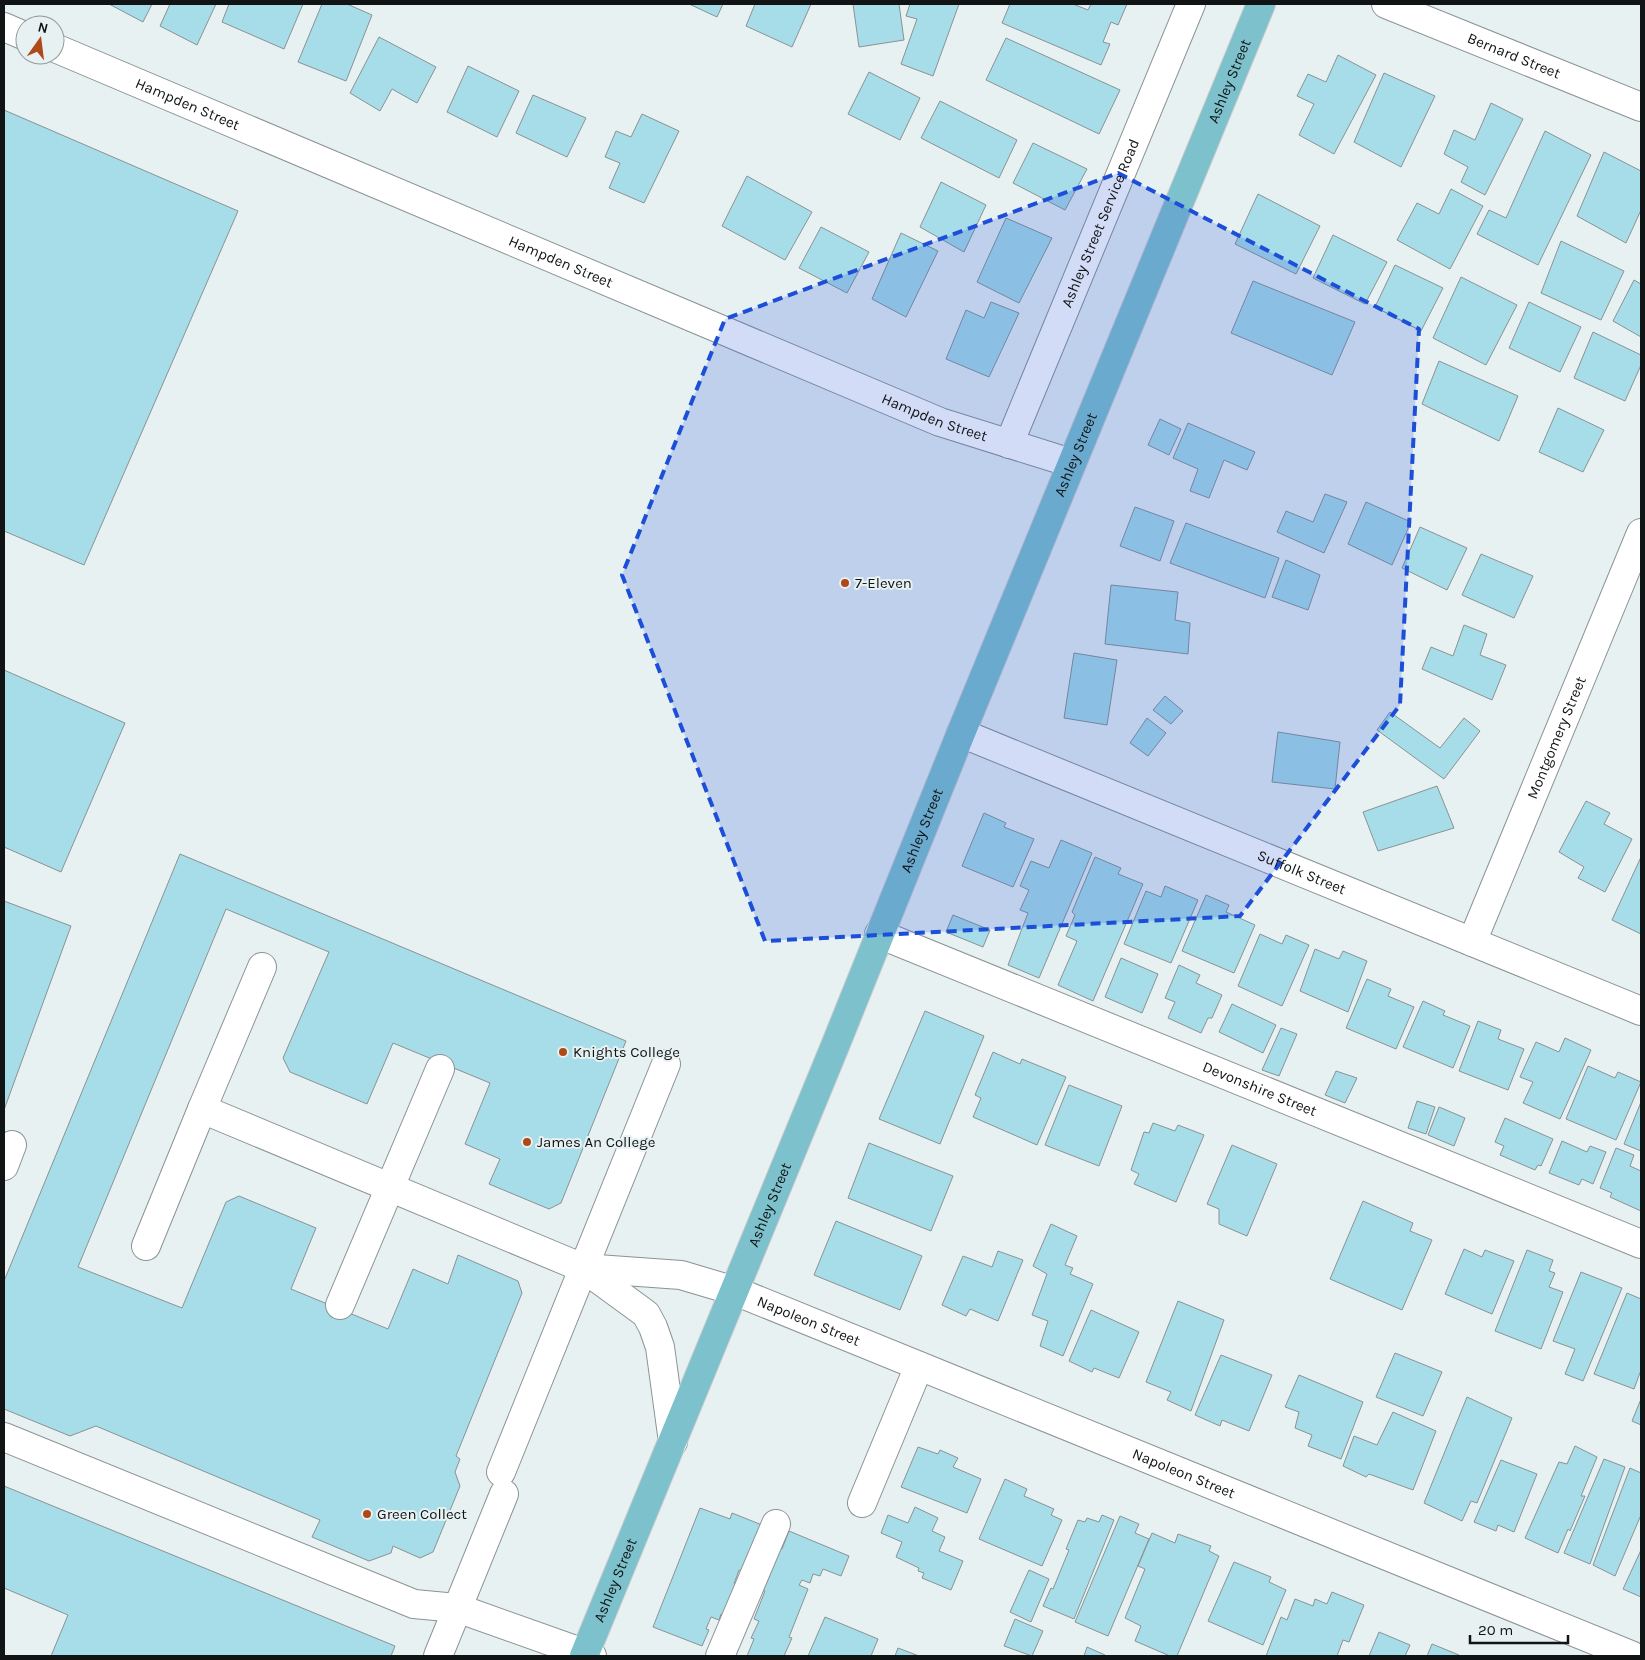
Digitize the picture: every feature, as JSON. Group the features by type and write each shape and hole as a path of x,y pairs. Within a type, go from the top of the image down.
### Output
{"main road":[{"name":"Ashley Street","path":"587,1655 836,1046 879,934 1071,463 1261,4"}],"street":[{"name":"Ashley Street Service Road","path":"1009,444 1191,4"},
{"name":"Bernard Street","path":"1386,4 1641,107"},
{"name":"Hampden Street","path":"65,52 940,422 1071,463"},
{"name":"Montgomery Street","path":"1472,942 1641,532"},
{"name":"Suffolk Street","path":"961,733 1641,1011"},
{"name":"Devonshire Street","path":"879,934 1641,1244"},
{"path":"146,1246 262,967"},
{"path":"438,1656 458,1608 502,1483 583,1268 666,1064"},
{"path":"340,1305 440,1069"},
{"path":"202,1109 583,1268 646,1314 653,1327 660,1346 673,1442"},
{"name":"Napoleon Street","path":"583,1268 681,1275 735,1291 1633,1656"},
{"path":"862,1503 919,1366"},
{"path":"4,1437 414,1604 458,1608 587,1655"},
{"path":"720,1656 776,1524"}],"highlighted area":[{"path":"1118,173 1419,329 1400,705 1240,916 765,941 622,575 725,319"}],"building":[{"path":"109,4 152,4 143,22"},
{"path":"170,4 216,4 197,45 160,26"},
{"path":"229,4 303,4 284,49 222,22"},
{"path":"322,4 347,4 372,15 346,81 298,62"},
{"path":"689,4 723,4 717,17"},
{"path":"755,4 811,4 792,47 746,26"},
{"path":"853,4 899,4 904,40 859,47"},
{"path":"910,4 959,4 933,76 901,64 917,19 906,16"},
{"path":"1010,4 1073,4 1088,10 1091,4 1127,4 1118,25 1111,22 1103,42 1110,44 1101,65 1002,23"},
{"path":"379,37 436,67 417,103 392,89 380,111 350,93"},
{"path":"1006,38 1120,90 1099,134 986,80"},
{"path":"1338,55 1376,75 1334,154 1299,135 1314,104 1297,96 1308,74 1326,82"},
{"path":"468,66 519,91 497,137 447,112"},
{"path":"869,72 920,98 900,140 848,114"},
{"path":"1384,73 1435,96 1401,167 1354,142"},
{"path":"533,95 586,118 567,157 516,133"},
{"path":"940,101 1017,140 999,178 921,138"},
{"path":"1491,103 1523,119 1485,195 1461,182 1468,167 1444,154 1454,130 1475,140"},
{"path":"4,110 238,211 84,565 4,531"},
{"path":"642,114 679,131 644,203 609,188 620,163 605,157 616,131 631,137"},
{"path":"1545,131 1591,155 1538,265 1477,234 1489,210 1506,218"},
{"path":"1033,143 1087,169 1065,210 1013,183"},
{"path":"1604,152 1641,171 1641,210 1626,243 1577,216"},
{"path":"747,176 812,212 785,260 722,226"},
{"path":"941,182 986,205 964,252 920,227"},
{"path":"1451,189 1483,206 1450,269 1397,240 1417,203 1439,214"},
{"path":"1258,194 1320,226 1296,274 1235,244"},
{"path":"1006,218 1052,238 1019,303 977,282"},
{"path":"821,227 869,252 847,293 799,268"},
{"path":"901,233 938,251 906,317 872,299"},
{"path":"1333,235 1387,262 1365,304 1313,278"},
{"path":"1561,241 1624,271 1601,320 1541,293"},
{"path":"1395,265 1443,288 1421,331 1375,307"},
{"path":"1461,277 1517,305 1486,365 1433,338"},
{"path":"1634,280 1641,284 1641,337 1613,321"},
{"path":"1253,281 1355,322 1332,375 1231,333"},
{"path":"991,302 1019,313 989,377 946,359 966,310 984,318"},
{"path":"1529,302 1581,327 1560,372 1509,348"},
{"path":"1593,332 1641,355 1641,365 1625,401 1574,378"},
{"path":"1439,361 1518,396 1499,441 1422,404"},
{"path":"1558,408 1604,430 1583,472 1539,452"},
{"path":"1160,419 1181,429 1169,455 1148,445"},
{"path":"1188,423 1255,452 1247,470 1224,460 1209,498 1190,491 1198,469 1173,458"},
{"path":"1325,494 1347,502 1324,553 1277,532 1286,511 1313,522"},
{"path":"1366,502 1411,522 1392,565 1348,544"},
{"path":"1135,507 1174,521 1160,561 1120,546"},
{"path":"1186,523 1279,558 1265,598 1170,563"},
{"path":"1420,527 1467,548 1447,590 1402,568"},
{"path":"1481,554 1533,576 1514,618 1462,595"},
{"path":"1286,560 1320,575 1308,610 1272,597"},
{"path":"1111,585 1178,592 1175,620 1190,623 1188,654 1105,644"},
{"path":"1464,625 1487,634 1480,655 1506,665 1492,700 1422,669 1431,647 1453,656"},
{"path":"1074,653 1117,660 1107,725 1064,718"},
{"path":"4,670 125,723 61,872 4,847"},
{"path":"1165,696 1183,711 1171,724 1153,710"},
{"path":"1390,712 1440,748 1464,718 1480,731 1444,779 1377,730"},
{"path":"1147,718 1166,733 1148,756 1130,743"},
{"path":"1278,732 1340,742 1335,789 1272,782"},
{"path":"1437,786 1454,828 1378,851 1363,812"},
{"path":"1586,801 1610,813 1604,824 1632,839 1605,892 1578,878 1584,867 1559,852"},
{"path":"984,813 1006,823 1004,827 1034,839 1013,887 962,866"},
{"path":"1061,840 1092,853 1039,978 1008,965 1028,913 1020,910 1029,890 1020,886 1031,861 1049,868"},
{"path":"180,854 626,1041 561,1203 549,1209 489,1184 500,1159 465,1144 490,1083 393,1043 367,1104 290,1072 283,1058 329,952 226,909 78,1267 182,1308 226,1202 239,1196 316,1228 291,1289 388,1329 413,1269 448,1284 458,1255 518,1281 522,1293 456,1456 460,1459 455,1472 460,1486 433,1552 420,1558 393,1546 391,1553 369,1561 312,1537 320,1520 96,1426 70,1436 4,1409 4,1281"},
{"path":"1095,857 1121,868 1118,874 1143,884 1093,1001 1058,985 1077,941 1066,936 1075,915 1072,912"},
{"path":"1641,857 1641,934 1612,920"},
{"path":"1165,886 1198,900 1171,963 1124,944 1146,891 1161,897"},
{"path":"1206,895 1229,905 1226,912 1255,925 1234,973 1182,951"},
{"path":"4,901 71,926 4,1110"},
{"path":"953,915 990,930 983,947 946,932"},
{"path":"1260,934 1282,944 1286,935 1309,945 1282,1006 1238,986"},
{"path":"1315,949 1339,959 1343,951 1367,961 1348,1012 1300,991"},
{"path":"1121,958 1158,974 1142,1013 1105,997"},
{"path":"1179,965 1200,975 1196,983 1222,995 1212,1018 1208,1018 1201,1033 1168,1018 1175,1002 1165,998"},
{"path":"1367,979 1391,989 1388,996 1414,1007 1396,1049 1346,1028"},
{"path":"1423,1001 1445,1011 1443,1015 1470,1026 1453,1068 1403,1047"},
{"path":"1232,1004 1276,1025 1263,1053 1219,1032"},
{"path":"925,1011 984,1036 940,1144 879,1119"},
{"path":"1478,1021 1501,1030 1498,1039 1524,1049 1508,1090 1459,1071"},
{"path":"1281,1028 1297,1034 1279,1076 1262,1070"},
{"path":"1565,1038 1591,1050 1560,1119 1523,1103 1533,1082 1520,1077 1536,1042 1559,1052"},
{"path":"993,1052 1020,1064 1022,1059 1066,1077 1037,1145 973,1117 981,1098 975,1095"},
{"path":"1588,1066 1615,1078 1618,1072 1641,1082 1616,1140 1566,1119"},
{"path":"1336,1071 1357,1078 1345,1103 1325,1095"},
{"path":"1069,1085 1122,1106 1099,1166 1045,1145"},
{"path":"1417,1101 1435,1107 1426,1134 1408,1128"},
{"path":"1641,1102 1641,1151 1624,1144"},
{"path":"1439,1107 1465,1118 1454,1146 1428,1135"},
{"path":"1505,1118 1553,1139 1541,1166 1538,1165 1535,1170 1500,1155 1504,1146 1495,1142"},
{"path":"1153,1123 1175,1131 1178,1125 1204,1135 1176,1202 1134,1184 1139,1174 1131,1170 1144,1132 1149,1133"},
{"path":"1562,1141 1587,1152 1590,1146 1606,1152 1593,1184 1582,1179 1579,1185 1549,1173"},
{"path":"869,1143 953,1176 931,1231 848,1198"},
{"path":"1232,1145 1277,1164 1247,1236 1219,1224 1219,1209 1207,1204"},
{"path":"1616,1148 1634,1155 1630,1166 1641,1171 1641,1211 1610,1197 1612,1193 1600,1188"},
{"path":"1363,1201 1413,1223 1410,1231 1432,1240 1402,1310 1330,1279"},
{"path":"836,1221 922,1256 900,1310 814,1275"},
{"path":"1051,1224 1077,1236 1065,1265 1073,1268 1070,1274 1093,1284 1063,1356 1040,1346 1048,1321 1032,1315 1047,1274 1033,1266"},
{"path":"1464,1249 1482,1257 1485,1250 1514,1261 1492,1314 1445,1294"},
{"path":"1527,1250 1553,1260 1549,1271 1555,1273 1549,1287 1563,1292 1541,1349 1495,1331"},
{"path":"998,1251 1023,1260 998,1321 970,1309 966,1316 942,1305 963,1256 992,1267"},
{"path":"1581,1272 1622,1288 1583,1381 1565,1374 1575,1349 1553,1341"},
{"path":"1627,1293 1641,1299 1641,1370 1634,1389 1594,1374"},
{"path":"1178,1301 1224,1320 1191,1411 1167,1400 1171,1392 1146,1382"},
{"path":"1091,1310 1139,1332 1119,1378 1094,1368 1092,1372 1069,1361"},
{"path":"1395,1353 1442,1372 1423,1416 1376,1397"},
{"path":"1221,1355 1272,1375 1249,1431 1222,1420 1220,1426 1195,1415"},
{"path":"1299,1375 1363,1402 1341,1459 1308,1446 1312,1435 1295,1428 1299,1412 1285,1407"},
{"path":"1467,1397 1512,1418 1477,1503 1471,1501 1462,1521 1424,1503"},
{"path":"1641,1399 1641,1425 1632,1421"},
{"path":"1393,1412 1436,1431 1413,1490 1369,1474 1366,1477 1343,1466 1354,1436 1377,1445"},
{"path":"1575,1446 1597,1457 1581,1496 1585,1496 1558,1553 1525,1538 1559,1462 1567,1464"},
{"path":"918,1447 938,1454 940,1450 958,1458 953,1467 981,1479 967,1513 901,1487"},
{"path":"1604,1459 1625,1467 1590,1564 1564,1553"},
{"path":"1501,1460 1537,1474 1514,1532 1498,1525 1496,1531 1474,1522"},
{"path":"1630,1468 1641,1473 1641,1515 1615,1576 1593,1565"},
{"path":"1005,1479 1027,1489 1024,1496 1054,1509 1051,1515 1062,1520 1042,1566 979,1539"},
{"path":"4,1486 395,1646 391,1656 51,1656 68,1615 4,1588"},
{"path":"915,1507 938,1518 932,1531 945,1537 939,1551 963,1561 951,1590 922,1578 924,1573 918,1571 919,1568 896,1557 902,1542 881,1533 888,1515 908,1523"},
{"path":"700,1508 730,1519 732,1513 767,1527 749,1573 739,1570 734,1584 742,1588 730,1618 721,1614 719,1620 711,1617 706,1629 709,1630 702,1646 653,1627"},
{"path":"1102,1515 1114,1520 1074,1619 1043,1606 1051,1588 1053,1589 1069,1550 1066,1549 1078,1520 1085,1522 1087,1518 1099,1522"},
{"path":"1120,1516 1139,1524 1135,1533 1149,1539 1108,1636 1075,1622"},
{"path":"789,1531 849,1556 841,1576 823,1569 820,1576 813,1574 810,1583 802,1580 799,1585 808,1589 789,1637 792,1638 784,1656 747,1656 754,1639 751,1638 759,1621 754,1619 765,1591 757,1587 774,1546 782,1549"},
{"path":"1152,1533 1175,1543 1178,1534 1211,1546 1209,1551 1219,1556 1177,1656 1170,1656 1135,1641 1141,1626 1125,1618 1145,1569 1138,1566"},
{"path":"1641,1550 1641,1597 1623,1589"},
{"path":"1234,1562 1271,1577 1269,1582 1286,1590 1263,1645 1208,1621"},
{"path":"1029,1570 1049,1579 1031,1622 1010,1612"},
{"path":"1332,1592 1364,1605 1349,1642 1343,1640 1337,1656 1266,1656 1281,1617 1287,1620 1295,1599 1313,1606 1315,1599 1327,1604"},
{"path":"825,1617 878,1639 871,1656 808,1656"},
{"path":"1015,1619 1043,1631 1032,1656 1004,1646"},
{"path":"1379,1632 1410,1645 1405,1656 1369,1656"},
{"path":"1432,1644 1459,1655 1459,1656 1427,1656"},
{"path":"1087,1647 1105,1655 1105,1656 1084,1656"},
{"path":"898,1648 919,1656 895,1656"}],"place":[{"name":"7-Eleven","path":"845,583"},
{"name":"Knights College","path":"563,1052"},
{"name":"James An College","path":"527,1142"},
{"name":"Green Collect","path":"367,1514"}]}
